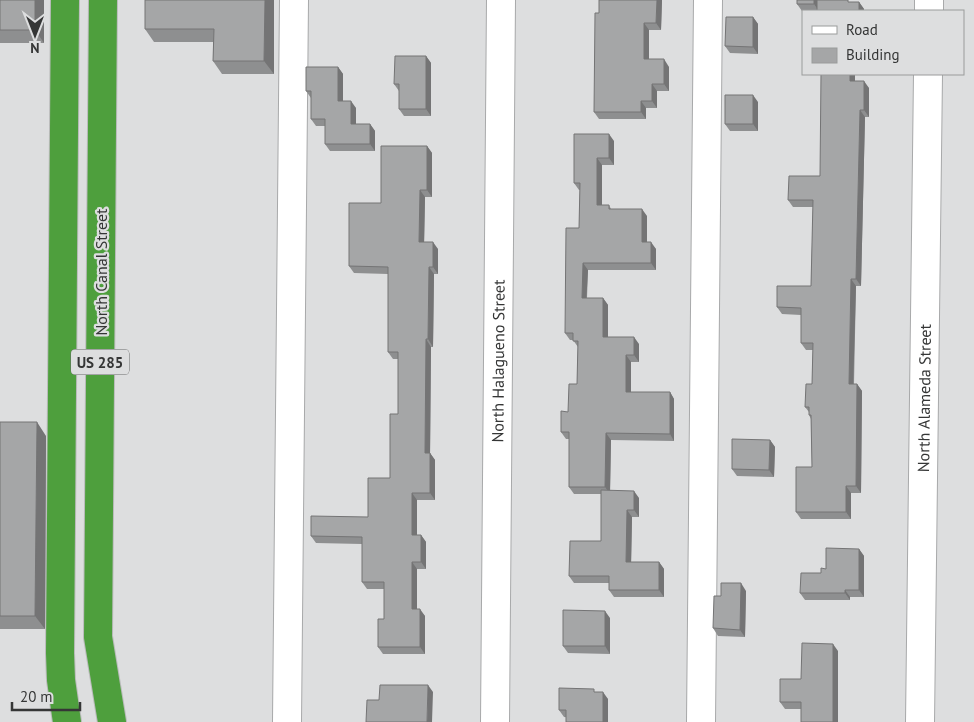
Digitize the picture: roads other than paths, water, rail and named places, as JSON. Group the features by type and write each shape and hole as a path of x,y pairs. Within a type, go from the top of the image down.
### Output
{"highway":[{"name":"US 285","path":"65,0 60,680 67,722"},
{"name":"North Canal Street","path":"103,0 98,637 112,722"}],"street":[{"path":"287,722 294,0"},
{"name":"North Halagueno Street","path":"495,722 502,0"},
{"path":"701,722 708,0"},
{"name":"North Alameda Street","path":"920,722 928,75"}]}
